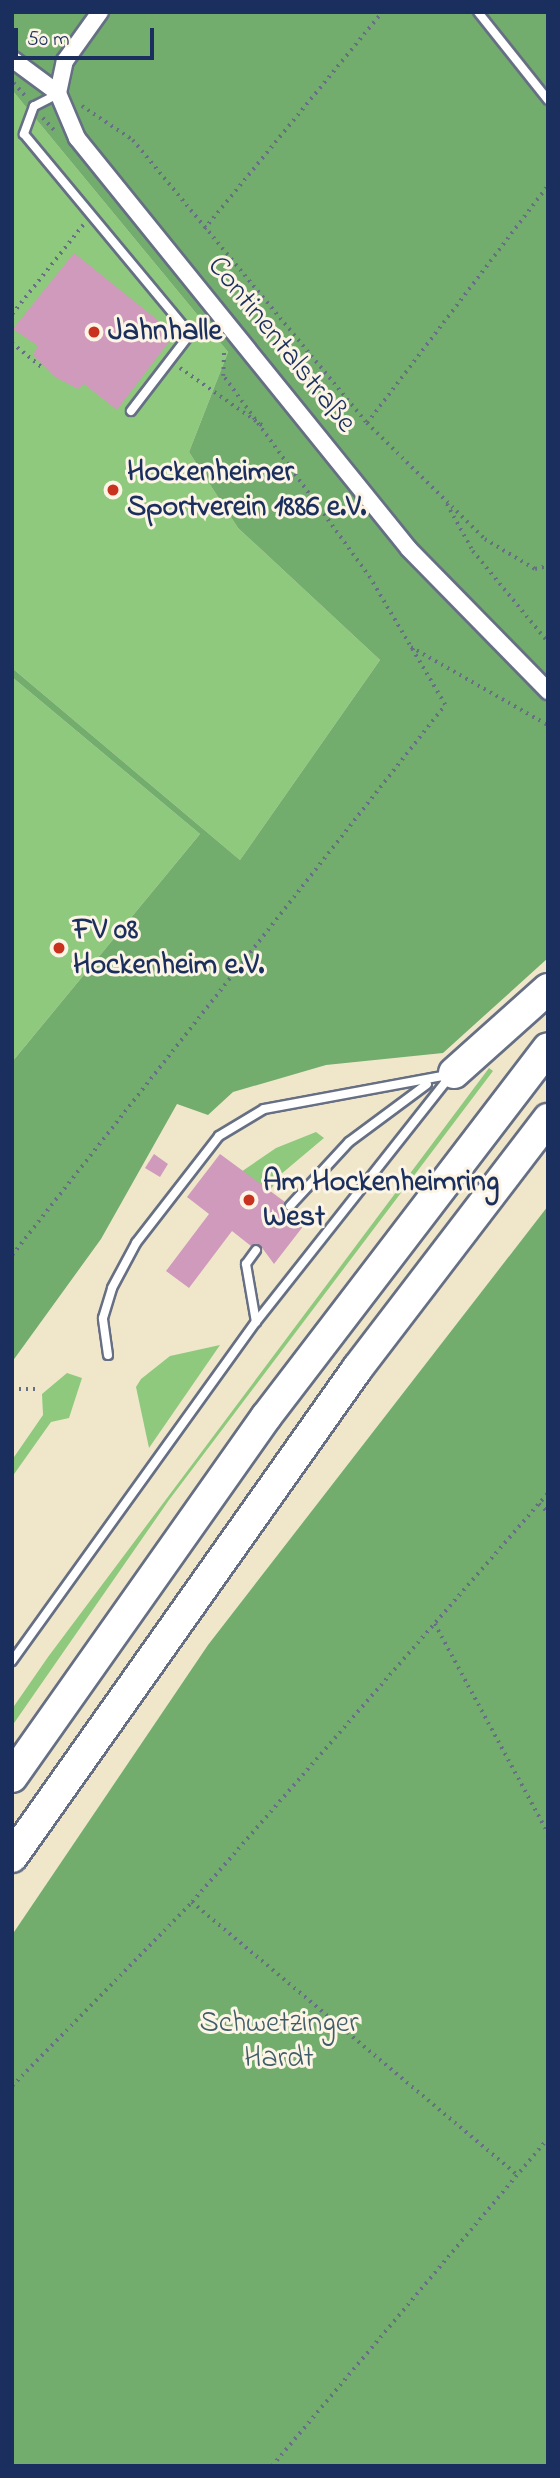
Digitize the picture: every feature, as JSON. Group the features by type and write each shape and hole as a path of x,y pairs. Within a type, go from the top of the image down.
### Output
{"highway":[{"path":"442,1078 548,989"},
{"path":"12,1777 265,1417 548,1048"},
{"path":"12,1857 357,1369 548,1119"}],"street":[{"path":"12,59 58,93 65,61 100,12"},
{"name":"Continentalstraße","path":"58,93 77,138 410,549 548,691"}],"lane":[{"path":"478,12 548,100"},
{"path":"58,93 34,106 24,134 190,334 131,411"},
{"path":"290,1206 349,1142 442,1078"},
{"path":"12,1661 256,1322 442,1078"},
{"path":"108,1355 103,1318 112,1288 136,1242 219,1136 264,1109 442,1078"},
{"path":"256,1322 246,1264 257,1250"}],"path":[{"path":"204,229 382,12"},
{"path":"58,93 134,140 204,229 367,423 485,539 535,569 548,566"},
{"path":"367,423 548,185"},
{"path":"12,314 91,215"},
{"path":"12,1255 445,705 267,429 223,376 227,322"},
{"path":"12,343 43,368"},
{"path":"170,360 267,429"},
{"path":"445,499 473,551 548,642"},
{"path":"409,646 548,725"},
{"path":"12,1389 35,1389"},
{"path":"12,2087 191,1902 548,1493"},
{"path":"539,1503 548,1512"},
{"path":"435,1624 548,1833"},
{"path":"191,1902 517,2175"},
{"path":"272,2466 548,2138"}],"green space":[{"path":"12,12 548,12 548,958 443,1053 326,1065 233,1092 208,1115 177,1104 101,1239 12,1362 12,1062 200,834 12,677 12,668 240,860 380,660 238,528 189,452 228,352 12,90"},
{"name":"Hockenheimer Sportverein 1886 e.V.","path":"12,90 228,352 189,452 238,528 380,660 240,860 12,668"},
{"name":"FV 08 Hockenheim e.V.","path":"12,677 200,834 12,1062"},
{"path":"489,1068 493,1071 169,1500 12,1726 12,1709 48,1657"},
{"path":"316,1132 324,1138 280,1175 266,1197 238,1174 276,1148"},
{"name":"Schwetzinger Hardt","path":"548,1206 548,2466 12,2466 12,1935 208,1645"},
{"path":"220,1345 149,1448 136,1387 141,1379 170,1356"},
{"path":"67,1373 82,1378 69,1418 51,1422 12,1477 12,1460 43,1415 42,1394"}],"building":[{"name":"Jahnhalle","path":"74,253 175,334 117,410 84,384 78,389 55,377 33,355 38,346 13,329"},
{"path":"154,1154 168,1164 160,1177 145,1168"},
{"path":"220,1154 285,1202 286,1211 308,1220 274,1264 260,1245 251,1246 232,1231 189,1288 166,1271 209,1214 187,1197"}],"place":[{"name":"Jahnhalle","path":"94,332"},
{"name":"Hockenheimer Sportverein 1886 e.V.","path":"113,490"},
{"name":"FV 08 Hockenheim e.V.","path":"59,948"},
{"name":"Am Hockenheimring West","path":"249,1200"}]}
